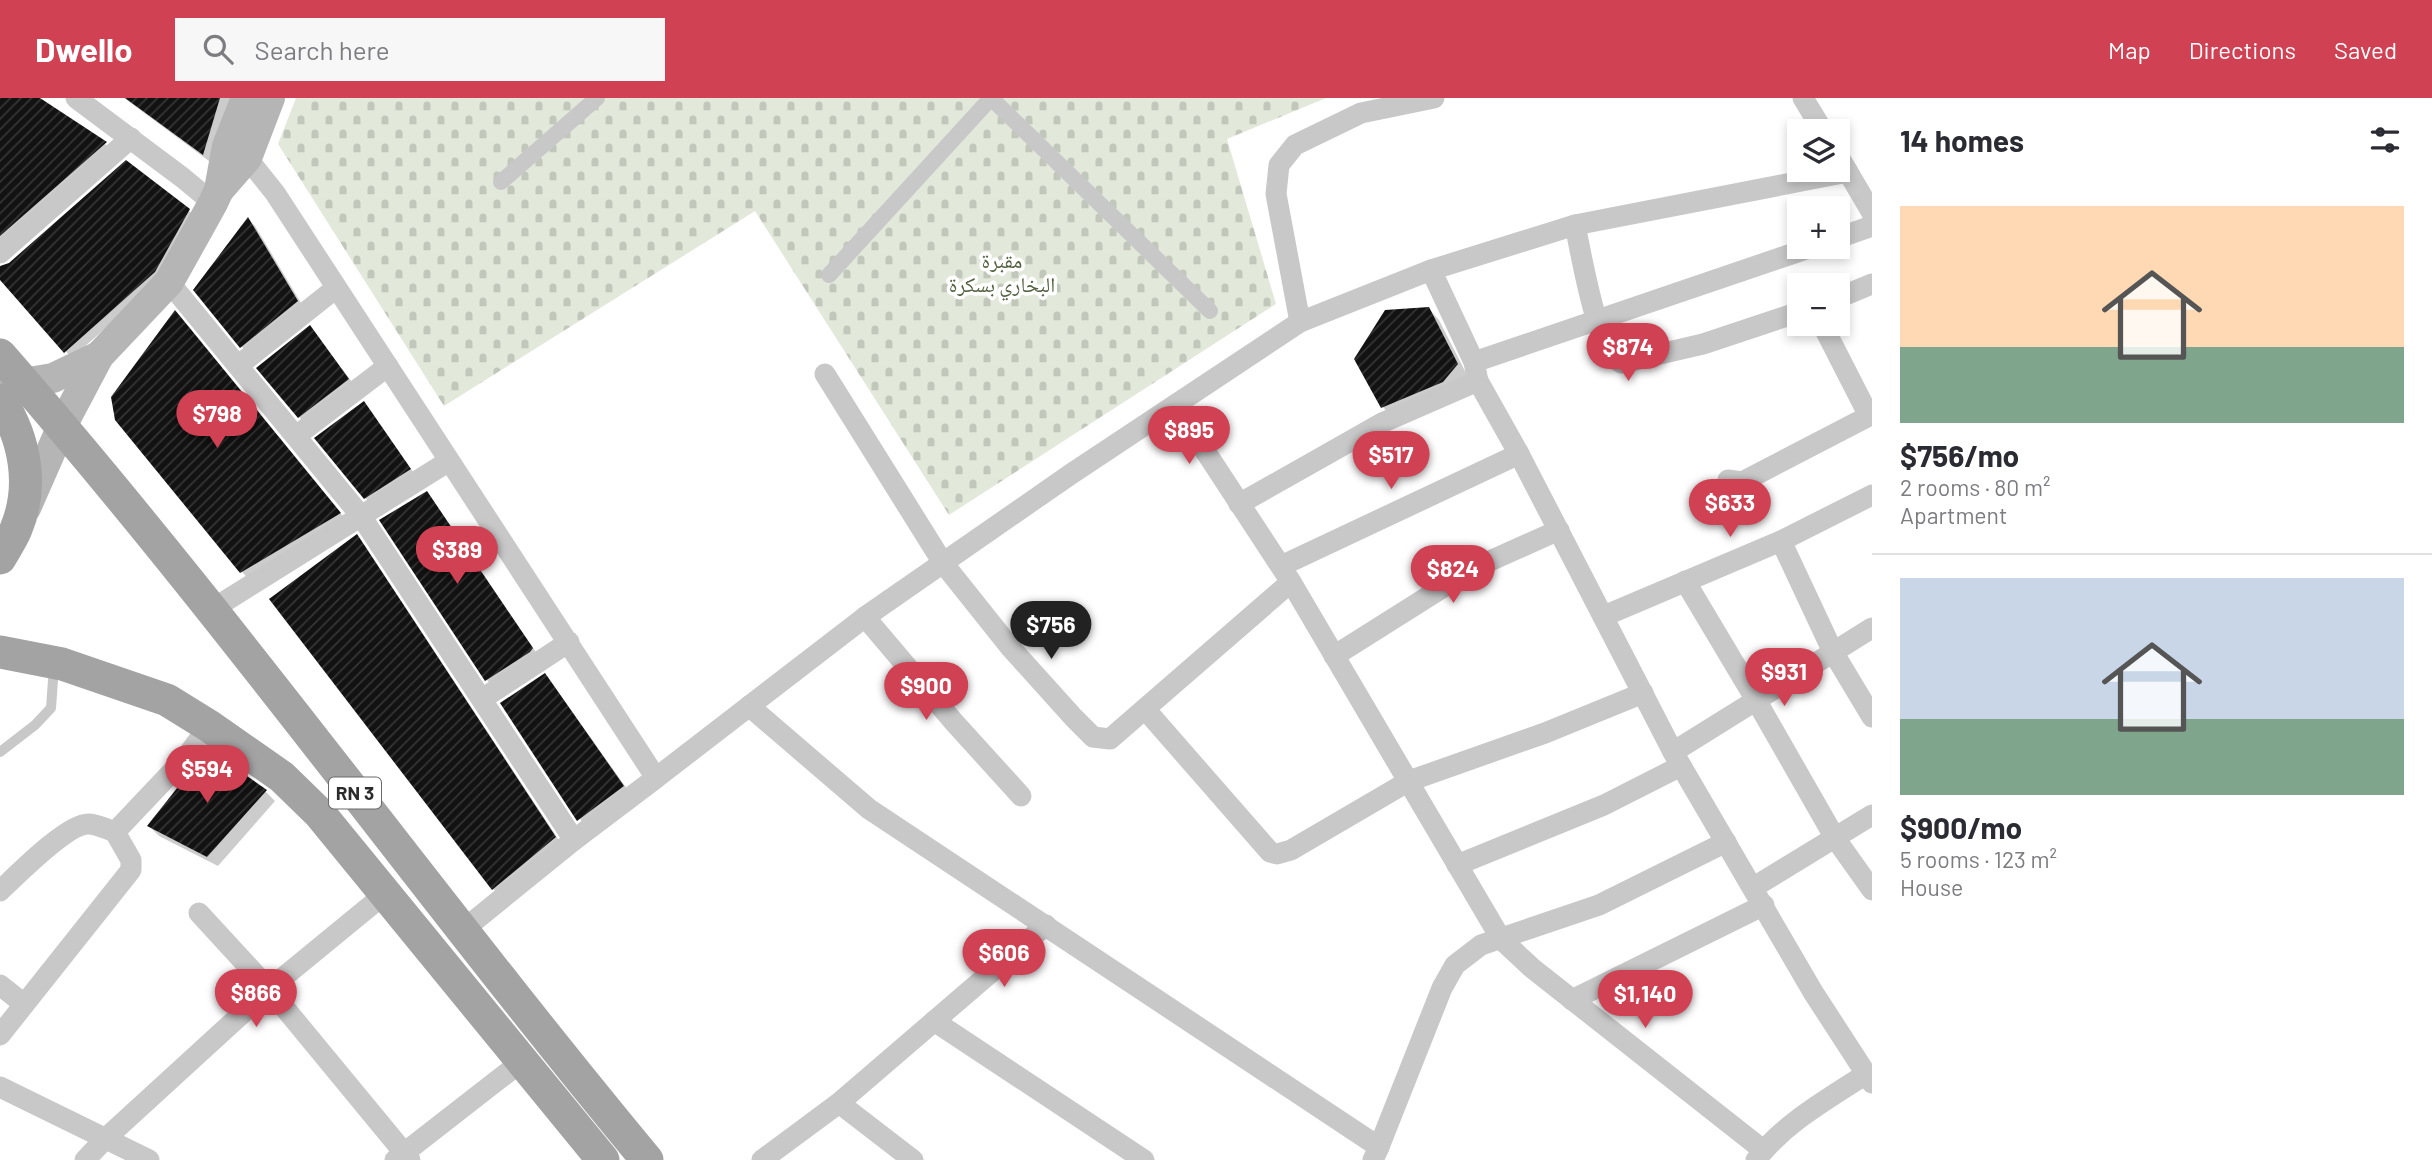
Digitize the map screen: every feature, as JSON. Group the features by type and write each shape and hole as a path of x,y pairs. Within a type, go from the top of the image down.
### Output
{"main road":[{"path":"237,152 246,98"},
{"path":"8,544 62,426 99,356 169,282 216,197 237,152 270,98"},
{"path":"0,355 6,393 23,451 26,478 23,505 8,544"},
{"path":"6,393 53,378 99,356"},
{"name":"RN 3","path":"6,393 26,408 62,426 211,610 564,1060 647,1160"},
{"name":"RN 3","path":"0,652 54,663 167,700 282,777 320,814 603,1160"}],"street":[{"path":"76,98 216,197"},
{"path":"501,182 597,98"},
{"path":"829,275 991,98 1210,311"},
{"path":"1300,322 1276,194 1279,165 1295,145 1361,113 1373,103 1434,98"},
{"path":"1803,98 1816,119"},
{"path":"0,253 131,138"},
{"path":"237,152 275,193 656,778"},
{"path":"1850,176 1872,213"},
{"path":"463,930 574,840 865,617 1300,322 1431,270 1575,225 1787,177"},
{"path":"1575,225 1596,320 1612,357 1621,363 1703,344 1787,317"},
{"path":"1850,234 1872,226"},
{"path":"1239,504 1476,371 1596,320 1787,255"},
{"path":"1175,405 1286,574 1501,939 1760,1155 1793,1124 1869,1078 1813,992 1677,759 1476,371 1431,270"},
{"path":"169,282 361,516 574,840"},
{"path":"1850,293 1872,284"},
{"path":"239,365 337,288"},
{"path":"1728,480 1742,482 1870,415 1828,336"},
{"path":"296,436 388,366"},
{"path":"825,374 943,563 1010,647 1093,737 1110,739 1286,574 1519,454"},
{"path":"211,610 449,461"},
{"path":"1604,616 1781,541 1872,495"},
{"path":"1334,656 1472,569 1559,530"},
{"path":"1781,541 1833,652 1872,717"},
{"path":"1685,581 1835,838 1872,890"},
{"path":"865,617 1021,796"},
{"path":"1457,865 1604,805 1677,759 1756,700 1872,628"},
{"path":"482,699 569,642"},
{"path":"1145,709 1270,852 1277,855 1291,850 1409,781 1545,733 1643,693"},
{"path":"749,706 869,809 1046,925 1376,1154 1442,988 1455,965 1481,946 1599,905 1726,842"},
{"path":"114,832 186,757 209,726"},
{"path":"1572,999 1759,896 1835,838 1872,815"},
{"path":"0,891 77,826 88,824 114,832 131,860 131,870 0,1035"},
{"path":"85,1160 269,989 386,893"},
{"path":"199,913 269,989 403,1158 522,1062"},
{"path":"762,1160 839,1103 1046,925"},
{"path":"0,985 24,1004"},
{"path":"934,1021 1144,1160"},
{"path":"3,1095 149,1160"},
{"path":"839,1103 914,1160"}],"lane":[{"path":"0,752 35,725 51,708 54,663"}],"green space":[{"name":"مقبرة البخاري بسكرة","path":"296,98 1326,98 1227,139 1276,304 949,515 755,211 444,406 278,144"}],"building":[{"path":"0,98 40,98 107,142 0,236"},
{"path":"125,98 220,98 203,155"},
{"path":"126,160 190,209 155,272 64,353 0,280 0,266 9,263"},
{"path":"248,217 298,301 240,348 193,290"},
{"path":"1429,307 1458,364 1443,382 1381,408 1354,359 1385,310"},
{"path":"175,310 341,513 240,573 115,420 111,397"},
{"path":"310,325 349,379 298,418 256,368"},
{"path":"364,401 411,469 364,499 314,438"},
{"path":"427,491 533,648 485,681 379,520"},
{"path":"357,534 556,837 492,890 269,599"},
{"path":"545,673 624,786 577,821 500,703"},
{"path":"208,749 267,790 207,857 147,826"}]}
